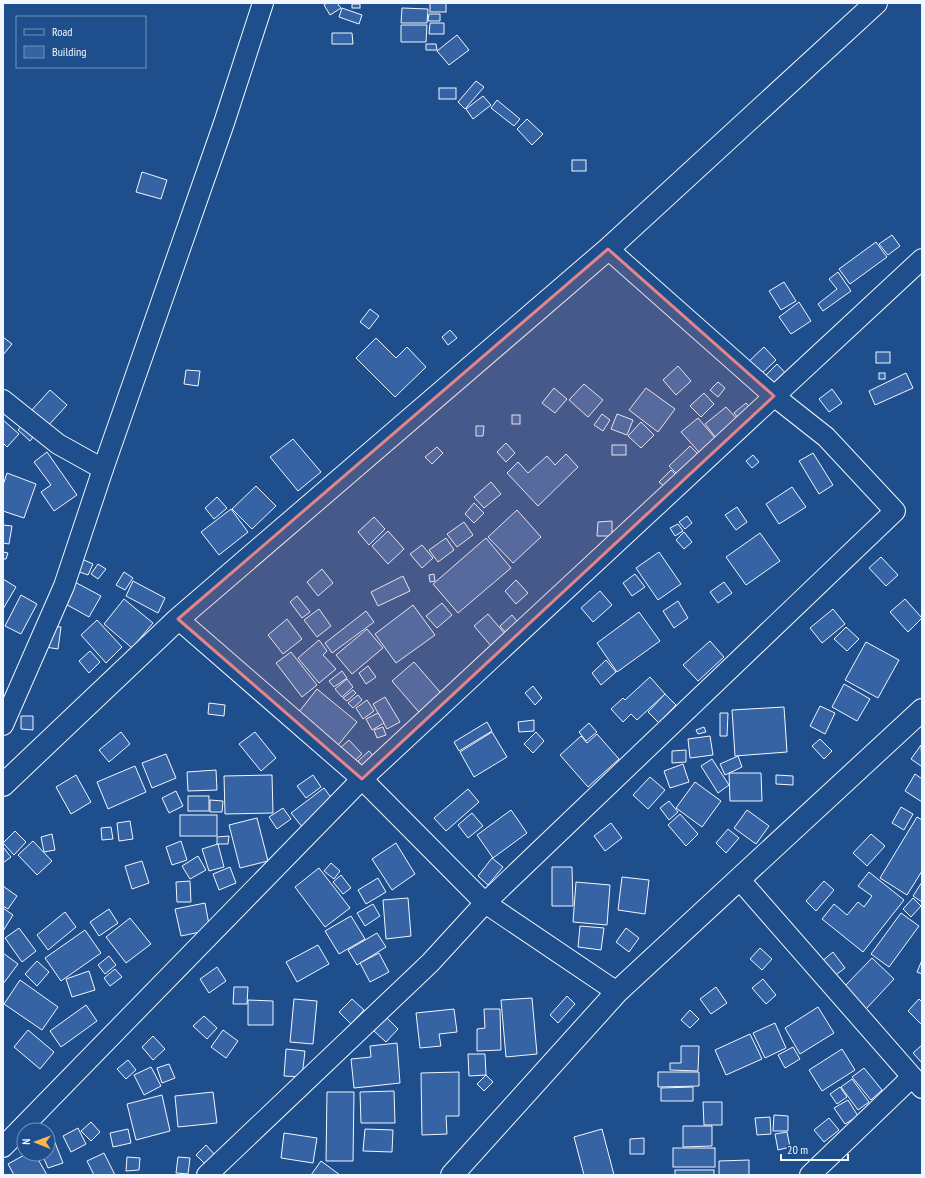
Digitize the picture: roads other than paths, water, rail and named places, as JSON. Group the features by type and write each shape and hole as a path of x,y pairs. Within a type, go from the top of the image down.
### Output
{"main road":[{"path":"3,785 178,619 608,249 876,3"},
{"path":"452,1175 617,992 922,710"}],"street":[{"path":"3,725 64,586 102,469 224,123 263,3"},
{"path":"207,1175 430,962 485,903 896,512 826,437 774,396 608,249"},
{"path":"3,1147 362,779 774,396 920,264"},
{"path":"3,400 58,444 102,469"},
{"path":"178,619 362,779 485,903 617,992"},
{"path":"739,879 917,1083 810,1175"}]}
